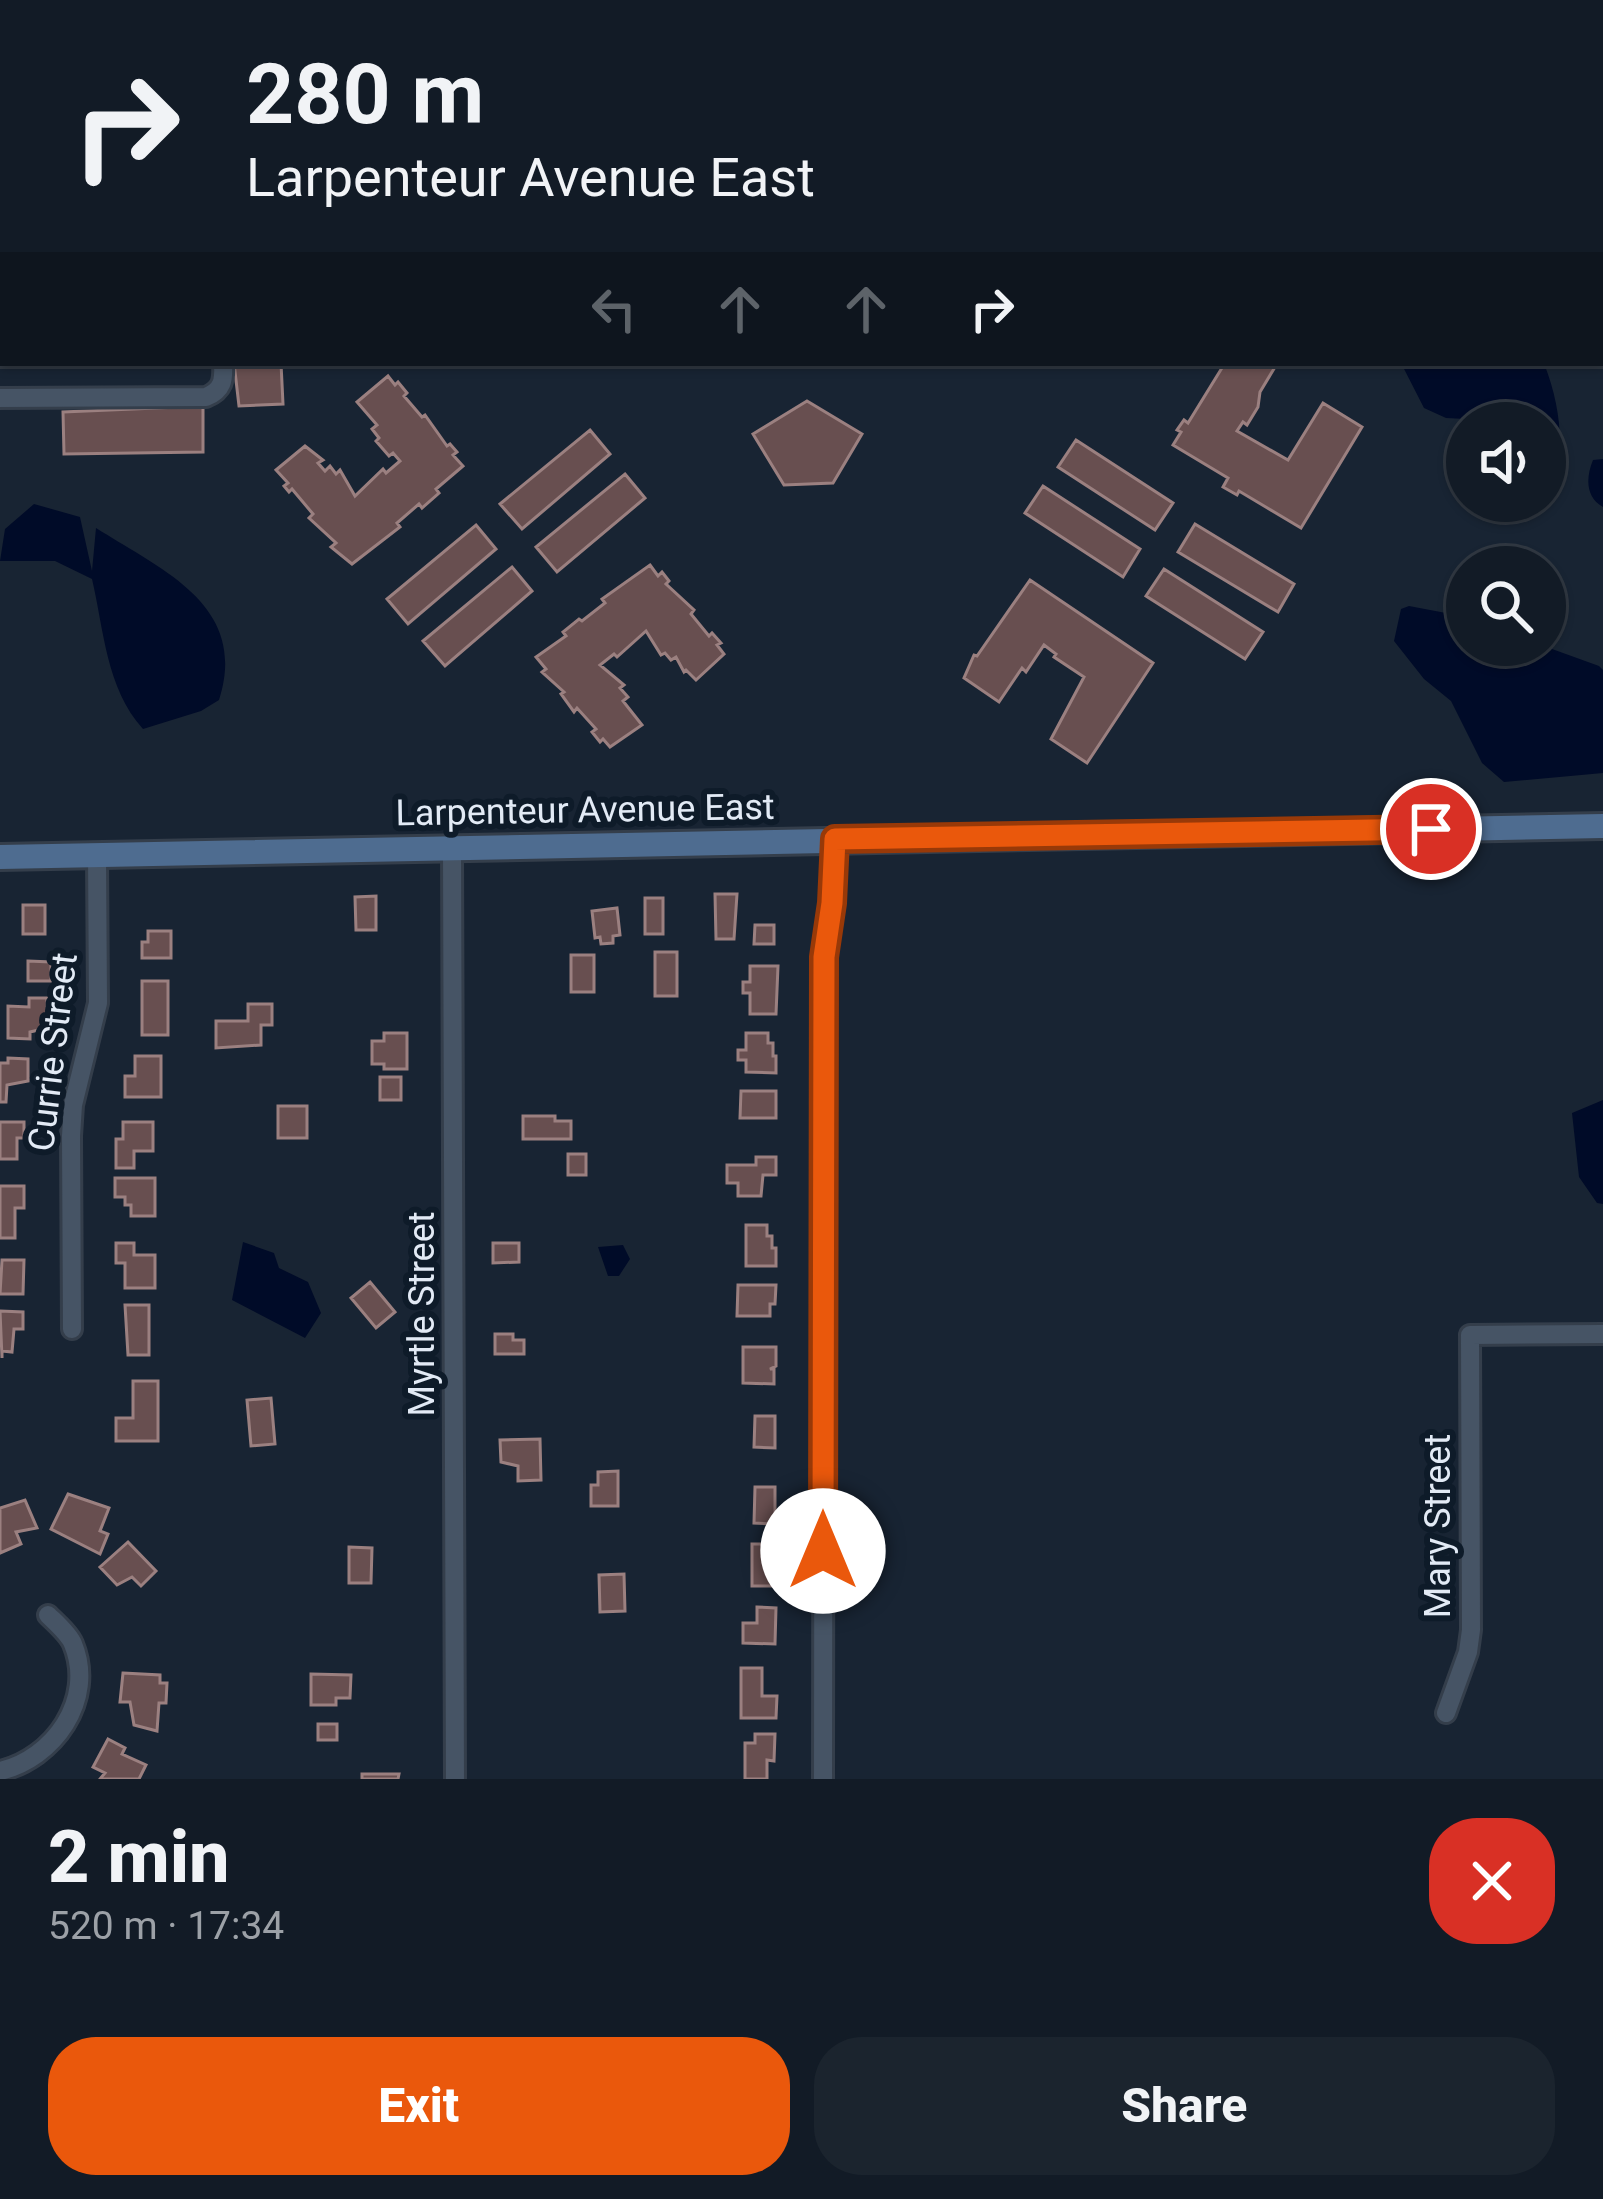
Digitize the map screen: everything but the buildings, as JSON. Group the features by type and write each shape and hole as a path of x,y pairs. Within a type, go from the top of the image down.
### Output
{"street":[{"path":"0,398 206,397 216,393 224,381 223,366"},
{"name":"Larpenteur Avenue East","path":"0,857 1603,826"},
{"path":"823,1779 824,957 835,839"},
{"name":"Myrtle Street","path":"452,849 455,1779"},
{"name":"Currie Street","path":"72,1329 71,1136 98,1004 97,856"},
{"name":"Mary Street","path":"1445,1713 1468,1652 1471,1630 1470,1335 1603,1334"},
{"path":"0,1771 32,1760 47,1748 70,1715 78,1671 73,1642 49,1615"}],"water":[{"path":"1403,366 1545,366 1555,402 1446,402 1446,418 1424,408"},
{"path":"1603,459 1603,507 1593,498 1588,480 1593,460"},
{"path":"34,504 80,517 92,571 96,528 194,595 222,640 225,667 219,700 201,711 143,729 114,677 92,579 55,561 0,561 5,529"},
{"path":"1409,606 1446,613 1446,666 1566,666 1566,654 1599,666 1603,670 1603,773 1504,782 1482,763 1451,701 1424,679 1394,641 1401,609"},
{"path":"1603,1100 1603,1204 1597,1203 1579,1177 1572,1113"},
{"path":"243,1242 274,1253 279,1268 308,1282 321,1313 305,1338 232,1300"},
{"path":"623,1245 630,1259 619,1276 608,1276 598,1247"}],"route":[{"path":"823,1551 824,944 832,903 835,839 1431,829"}]}
